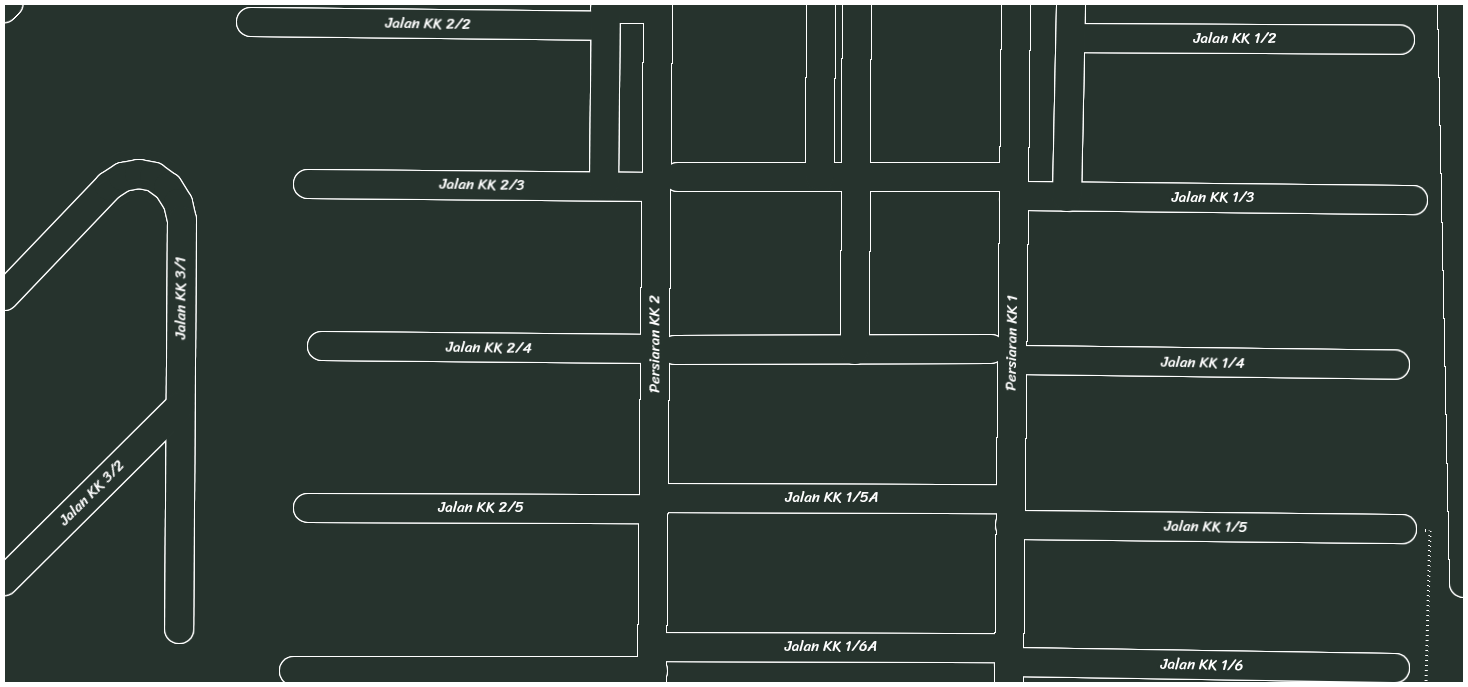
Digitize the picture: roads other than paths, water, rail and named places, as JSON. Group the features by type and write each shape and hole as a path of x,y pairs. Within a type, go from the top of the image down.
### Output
{"street":[{"path":"4,8 8,4"},
{"path":"820,177 821,4"},
{"path":"855,350 857,4"},
{"name":"Persiaran KK 1","path":"1009,665 1011,512 1002,354 1014,187 1016,4"},
{"path":"1067,197 1071,4"},
{"path":"1452,4 1464,583"},
{"name":"Jalan KK 2/2","path":"251,22 605,13 658,6"},
{"name":"Persiaran KK 2","path":"653,667 654,503 665,349 667,182 658,6"},
{"path":"604,186 605,13"},
{"name":"Jalan KK 1/2","path":"1070,38 1400,40"},
{"name":"Jalan KK 3/1","path":"4,296 109,186 139,174 154,177 168,187 182,220 179,629"},
{"name":"Jalan KK 2/3","path":"308,184 604,186 667,182 856,177"},
{"name":"Jalan KK 1/3","path":"856,177 1014,187 1067,197 1413,200"},
{"name":"Jalan KK 2/4","path":"322,346 855,350"},
{"name":"Jalan KK 1/4","path":"855,350 1395,365"},
{"name":"Jalan KK 3/2","path":"4,581 180,406"},
{"name":"Jalan KK 2/5","path":"308,508 654,503"},
{"name":"Jalan KK 1/5A","path":"654,503 1011,512"},
{"name":"Jalan KK 1/5","path":"1011,512 1402,530"},
{"name":"Jalan KK 1/6A","path":"294,671 1009,665"},
{"name":"Jalan KK 1/6","path":"1009,665 1396,668"}]}
